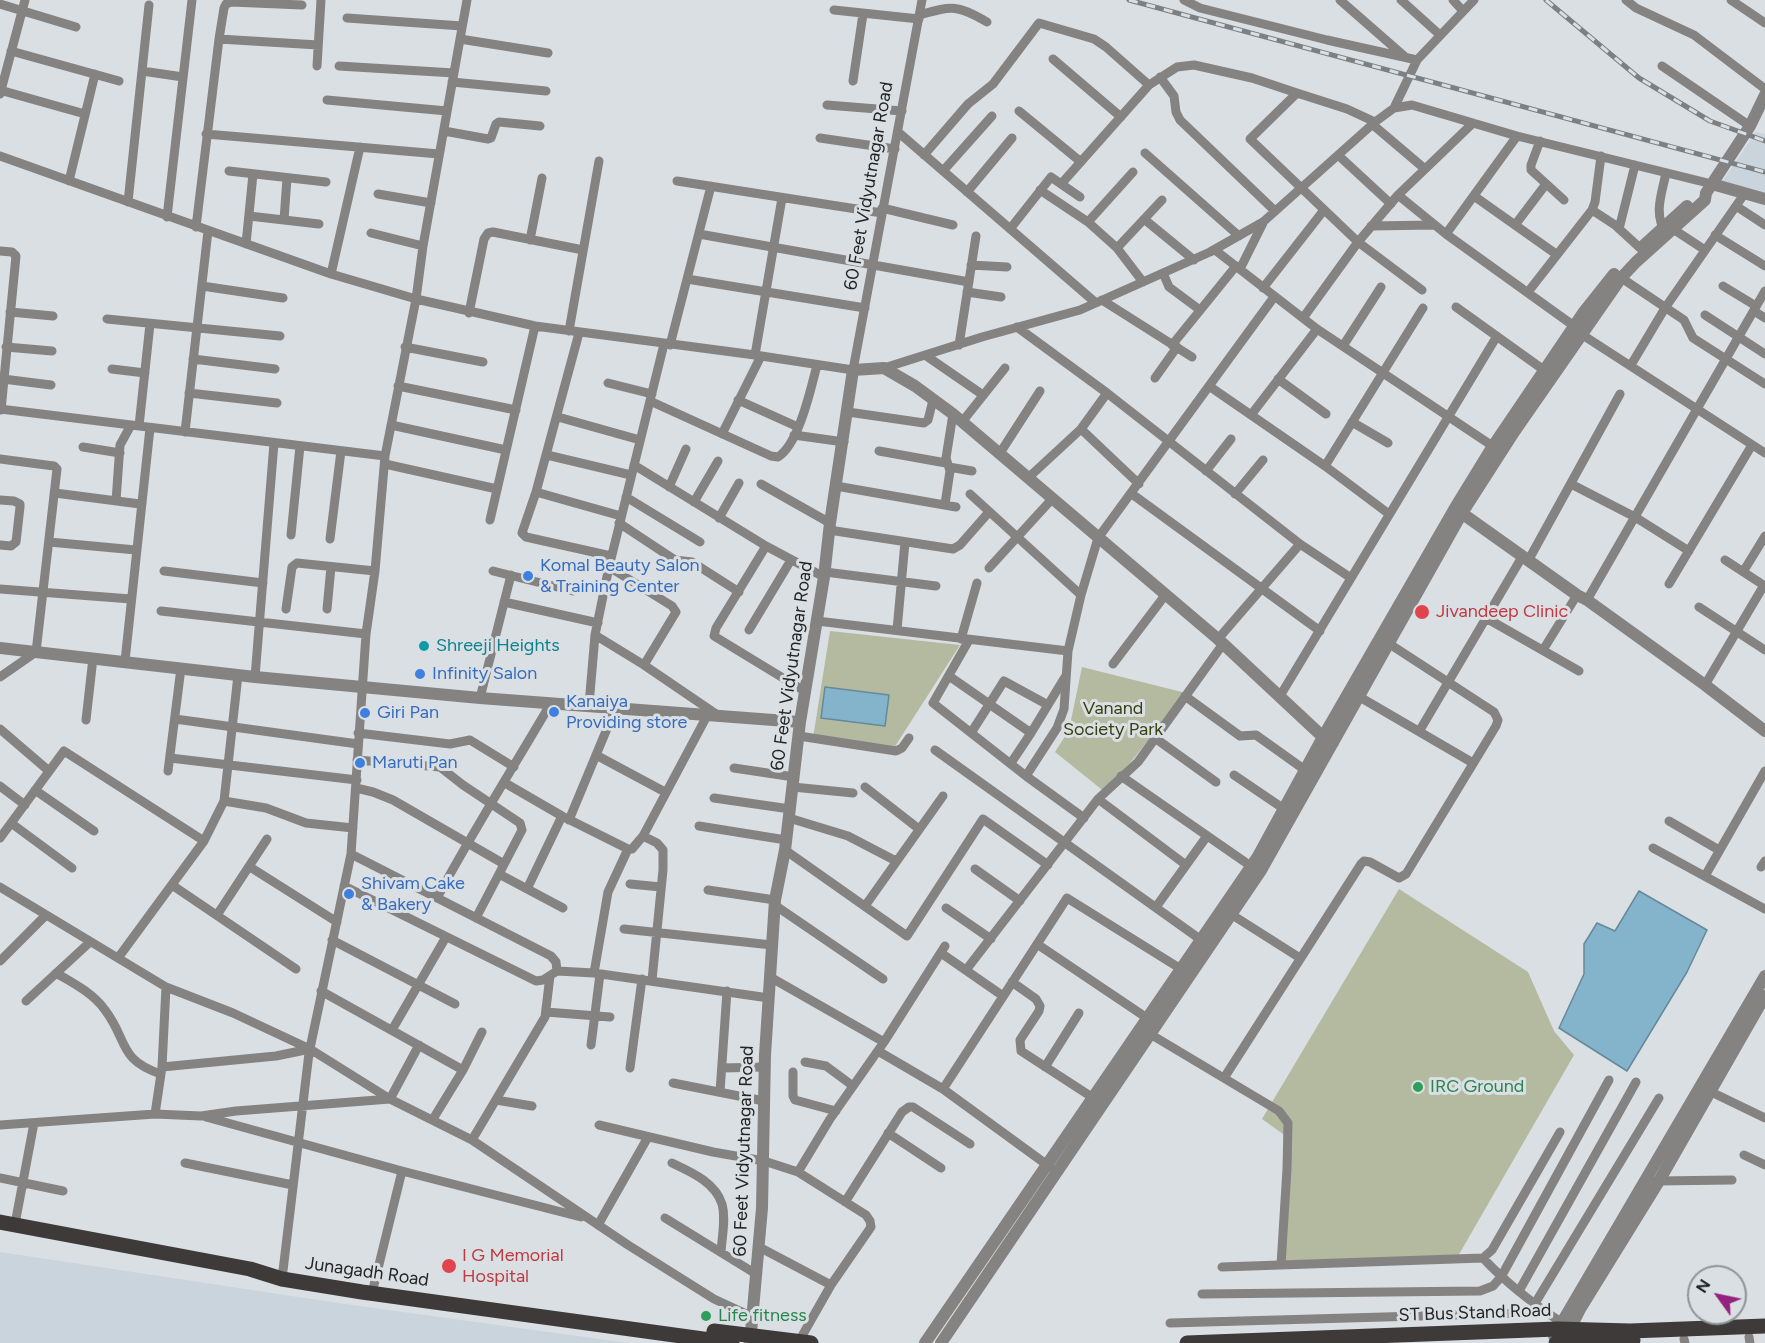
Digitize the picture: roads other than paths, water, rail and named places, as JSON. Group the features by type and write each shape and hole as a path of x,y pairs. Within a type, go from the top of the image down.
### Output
{"main road":[{"path":"7,1223 250,1269 373,1289 675,1327 751,1339 803,1342"},
{"name":"Junagadh Road","path":"373,1289 732,1343"},
{"name":"ST Bus Stand Road","path":"1187,1343 1390,1335 1536,1337 1765,1326"},
{"path":"1560,1335 1685,1341 1750,1340 1765,1336"}],"street":[{"path":"25,0 0,91 85,114"},
{"path":"167,217 192,0"},
{"path":"317,66 321,0"},
{"path":"283,1274 310,1049 351,854 366,634 375,571 385,460 416,299 423,246 466,0"},
{"name":"60 Feet Vidyutnagar Road","path":"751,1339 764,1161 768,998 776,903 794,782 800,722 818,621 854,370 922,0"},
{"path":"1184,0 1209,5 1327,40 1417,60"},
{"path":"1340,0 1405,57"},
{"path":"1401,0 1440,35"},
{"path":"1453,0 1462,11"},
{"path":"1394,108 1417,60 1474,0"},
{"path":"1731,0 1765,23"},
{"path":"1633,2 1694,35 1765,89"},
{"path":"196,227 206,134 224,8 228,3 302,5"},
{"path":"0,4 76,27"},
{"path":"128,202 149,5"},
{"path":"834,10 919,17 946,8 958,8 987,22"},
{"path":"853,81 863,14"},
{"path":"347,18 462,26"},
{"path":"924,155 971,100 993,84 1039,23 1094,39 1149,85"},
{"path":"219,39 318,45"},
{"path":"460,39 548,53"},
{"path":"0,54 11,54 119,81"},
{"path":"1053,60 1121,117"},
{"path":"1062,183 1149,85 1177,67 1190,64 1252,78 1347,109 1373,123 1425,169"},
{"path":"339,66 453,77 546,91"},
{"path":"1662,66 1751,124"},
{"path":"142,71 183,77"},
{"path":"69,181 95,74"},
{"path":"1160,77 1174,96 1176,112 1180,120 1275,211"},
{"path":"1297,93 1250,139 1358,242 1422,290"},
{"path":"327,100 447,111"},
{"path":"827,105 902,111"},
{"path":"0,156 331,274 469,313 574,332 758,355 854,370 885,368 1080,310 1215,250 1263,222 1373,123 1394,108 1412,105 1516,135 1666,172 1709,189 1765,199"},
{"path":"1618,276 1667,230 1699,195 1709,189 1764,105"},
{"path":"1019,111 1081,162"},
{"path":"943,171 992,116"},
{"path":"444,131 491,138 499,122 540,126"},
{"path":"1303,318 1358,242 1398,195 1473,123"},
{"path":"898,132 1099,302 1192,357"},
{"path":"206,134 439,154"},
{"path":"1446,234 1516,135"},
{"path":"820,138 895,148"},
{"path":"967,192 1012,138"},
{"path":"1540,141 1531,168 1533,173 1564,200"},
{"path":"331,274 360,147"},
{"path":"1145,153 1239,236"},
{"path":"1338,155 1391,204"},
{"path":"1527,292 1592,210 1601,156"},
{"path":"598,161 583,250 574,332 558,417 536,492 522,530 523,535 611,556"},
{"path":"1619,229 1635,165"},
{"path":"229,171 326,183"},
{"path":"1088,222 1133,172"},
{"path":"1666,172 1658,209 1667,230 1705,250"},
{"path":"246,244 253,174"},
{"path":"1010,229 1051,177 1080,198"},
{"path":"284,220 287,178"},
{"path":"530,240 542,178"},
{"path":"677,181 882,211 953,225"},
{"path":"1515,225 1546,184"},
{"path":"589,705 595,635 611,556 651,398 687,279 711,186"},
{"path":"1040,190 1088,222 1117,248 1143,282"},
{"path":"378,194 431,203"},
{"path":"1631,365 1665,308 1745,194"},
{"path":"1398,195 1434,225 1576,330 1765,453"},
{"path":"1474,196 1556,254"},
{"path":"722,434 758,355 782,198"},
{"path":"1117,248 1162,200"},
{"path":"1736,206 1765,225"},
{"path":"1263,288 1324,210"},
{"path":"1592,210 1619,229 1640,248"},
{"path":"249,216 319,224"},
{"path":"1144,219 1194,260"},
{"path":"1155,378 1200,310 1238,268 1263,222"},
{"path":"1371,226 1434,225"},
{"path":"1146,1027 1255,869 1458,511 1497,449 1576,330 1640,248 1667,230"},
{"path":"185,432 208,231"},
{"path":"469,313 485,236 493,232 583,250"},
{"path":"371,233 423,246"},
{"path":"699,234 969,282"},
{"path":"1715,235 1765,266"},
{"path":"959,345 976,236"},
{"path":"1215,250 1317,329 1497,449"},
{"path":"0,251 16,256 0,410 341,451 497,489"},
{"path":"971,265 1007,267"},
{"path":"1163,273 1169,287 1200,310"},
{"path":"1618,276 1684,320 1693,338 1765,384"},
{"path":"687,279 865,308"},
{"path":"202,286 283,298"},
{"path":"1722,286 1755,308 1765,318"},
{"path":"1343,346 1382,288"},
{"path":"1543,650 1582,598 1635,517 1765,291"},
{"path":"967,292 1001,297"},
{"path":"1026,776 1057,728 1064,709 1068,651 1081,595 1098,538 1274,297"},
{"path":"1456,307 1548,373"},
{"path":"1325,466 1423,308"},
{"path":"10,312 53,316"},
{"path":"1705,315 1765,354"},
{"path":"107,319 280,336"},
{"path":"116,501 121,442 135,426 145,373 150,324"},
{"path":"489,520 535,326"},
{"path":"1017,327 1107,393 1300,544 1351,578"},
{"path":"1251,415 1317,329"},
{"path":"1280,696 1497,336"},
{"path":"6,347 52,351"},
{"path":"405,347 483,362"},
{"path":"925,355 983,394"},
{"path":"193,359 275,369"},
{"path":"609,383 651,398 722,434 778,457 784,452 806,409 817,365"},
{"path":"885,368 933,400 1000,453 1221,641 1328,740"},
{"path":"945,504 948,465 957,418 983,394 1005,368"},
{"path":"112,369 145,373"},
{"path":"3,379 51,385"},
{"path":"1278,379 1326,414"},
{"path":"398,386 516,410"},
{"path":"1209,386 1325,466 1389,514"},
{"path":"1000,453 1040,391"},
{"path":"189,393 277,403"},
{"path":"1028,478 1081,429 1107,393"},
{"path":"1420,730 1486,618 1571,484 1620,394"},
{"path":"738,400 796,431 844,442"},
{"path":"848,412 924,423 928,420 933,400"},
{"path":"558,417 640,440"},
{"path":"1352,422 1388,443"},
{"path":"391,425 506,450"},
{"path":"125,661 150,428"},
{"path":"1081,429 1139,483"},
{"path":"1206,471 1231,439"},
{"path":"255,677 274,443"},
{"path":"1669,584 1752,445"},
{"path":"291,535 300,446"},
{"path":"83,447 120,453"},
{"path":"669,487 686,449"},
{"path":"330,539 341,451"},
{"path":"879,452 972,471"},
{"path":"547,455 633,470 669,487 790,560 824,575 936,586"},
{"path":"0,459 57,467 36,652 0,677"},
{"path":"1236,494 1263,460"},
{"path":"694,502 718,461"},
{"path":"719,518 740,483"},
{"path":"761,484 830,527 905,542 956,548 989,512"},
{"path":"1571,484 1635,517 1689,551"},
{"path":"836,486 956,507"},
{"path":"536,492 620,520 675,560 692,562 739,592"},
{"path":"55,493 141,504"},
{"path":"970,494 1081,595"},
{"path":"1132,494 1320,630"},
{"path":"626,497 700,542"},
{"path":"988,568 1052,499"},
{"path":"0,500 18,502 20,507 16,542 11,546 0,545"},
{"path":"1458,511 1765,730"},
{"path":"1743,572 1765,536"},
{"path":"50,542 136,550"},
{"path":"897,630 905,542"},
{"path":"966,970 1098,800 1138,762 1221,641 1300,544"},
{"path":"766,546 714,636 806,692"},
{"path":"749,630 790,560"},
{"path":"1705,685 1764,586 1725,560"},
{"path":"286,609 294,564 375,571"},
{"path":"327,609 331,567"},
{"path":"609,567 672,606 676,612 644,665"},
{"path":"164,571 263,583"},
{"path":"493,571 573,591"},
{"path":"480,698 511,575"},
{"path":"977,583 965,639 949,676 933,703 1084,818"},
{"path":"0,589 131,599"},
{"path":"1289,812 1305,770 1358,696 1388,643 1414,589"},
{"path":"1113,664 1166,594"},
{"path":"504,602 598,623"},
{"path":"1699,607 1765,650"},
{"path":"162,611 366,634"},
{"path":"1486,618 1579,670"},
{"path":"818,621 1068,651"},
{"path":"595,635 644,665 712,715"},
{"path":"1224,1078 1362,862 1370,862 1399,878 1406,874 1496,726 1497,716 1494,712 1388,643"},
{"path":"0,648 255,677 480,698 800,722"},
{"path":"86,720 93,658"},
{"path":"168,771 181,668"},
{"path":"118,958 204,841 224,801 238,675"},
{"path":"949,676 1031,733"},
{"path":"1011,763 1066,676"},
{"path":"971,733 1004,681 1048,705"},
{"path":"1185,696 1240,736 1257,735 1305,770"},
{"path":"1358,696 1420,730 1473,763"},
{"path":"437,898 466,843 505,783 551,703"},
{"path":"527,889 596,755 616,707"},
{"path":"591,1045 597,973 608,892 628,849 635,846 643,836 665,792 712,715"},
{"path":"175,719 358,744"},
{"path":"0,729 49,771"},
{"path":"358,733 450,744 470,741 514,767"},
{"path":"799,735 896,750 902,748 909,738"},
{"path":"1155,738 1216,782"},
{"path":"935,750 1206,943"},
{"path":"0,838 64,751 204,841"},
{"path":"596,755 665,792"},
{"path":"170,758 356,784 393,800 504,864"},
{"path":"357,760 440,767 522,826 476,918"},
{"path":"734,768 853,794"},
{"path":"1705,876 1765,771"},
{"path":"1121,776 1255,869"},
{"path":"1234,776 1289,812"},
{"path":"505,783 565,818 628,849"},
{"path":"0,786 25,805"},
{"path":"865,788 919,829"},
{"path":"35,790 94,831"},
{"path":"865,906 943,796"},
{"path":"714,798 789,813 848,836 896,861"},
{"path":"1098,800 1186,865"},
{"path":"224,801 266,808 306,823 353,828"},
{"path":"699,826 785,845 907,936 983,819 1048,865"},
{"path":"1668,821 1719,850"},
{"path":"11,823 72,868"},
{"path":"630,1068 656,932 661,887 663,850 657,843 643,836"},
{"path":"1156,907 1206,836"},
{"path":"217,915 267,839"},
{"path":"1653,848 1765,909"},
{"path":"351,854 551,956 556,962 543,1022 472,1140"},
{"path":"250,867 337,922"},
{"path":"975,869 1020,901"},
{"path":"499,874 563,908"},
{"path":"630,884 661,887"},
{"path":"172,885 296,969"},
{"path":"344,886 533,981 540,982 553,974 597,973 768,998"},
{"path":"1,890 166,987 242,1017 310,1049 390,1099 472,1140 598,1225 714,1299 753,1317"},
{"path":"708,890 776,903 883,979"},
{"path":"943,1089 1067,898 1181,969"},
{"path":"946,908 991,939"},
{"path":"1227,911 1300,958"},
{"path":"0,961 45,916"},
{"path":"624,929 772,945"},
{"path":"392,1030 446,937"},
{"path":"332,940 455,1004"},
{"path":"26,1001 90,942"},
{"path":"941,1343 1057,1172 1098,1101 1181,969 1206,943"},
{"path":"1037,945 1146,1027 1279,1111 1288,1123 1281,1265"},
{"path":"798,1172 943,949 966,970 1003,996"},
{"path":"56,973 85,990 104,1008 133,1060 146,1069 162,1071 276,1056 310,1049"},
{"path":"1560,1335 1659,1181 1765,976"},
{"path":"770,977 884,1042"},
{"path":"1012,982 1039,1002 1039,1011 1020,1040 1019,1048 1023,1053 1098,1101"},
{"path":"155,1114 162,1071 166,987"},
{"path":"321,991 463,1070"},
{"path":"720,1092 726,991"},
{"path":"1560,1335 1645,1181 1765,996"},
{"path":"546,1012 610,1017"},
{"path":"1045,1067 1079,1013"},
{"path":"433,1119 463,1070 482,1032"},
{"path":"390,1099 419,1045"},
{"path":"878,1051 943,1089 1057,1172"},
{"path":"805,1062 826,1066 854,1086"},
{"path":"722,1068 765,1067"},
{"path":"793,1072 795,1100 836,1111"},
{"path":"1202,1294 1480,1290 1493,1286 1501,1277 1609,1080"},
{"path":"1519,1291 1636,1082"},
{"path":"673,1083 764,1101"},
{"path":"1705,1089 1765,1118"},
{"path":"1170,1323 1526,1312 1535,1305 1659,1098"},
{"path":"0,1125 155,1114 201,1116 236,1111 390,1099"},
{"path":"496,1100 532,1106"},
{"path":"924,1343 1046,1164 1098,1101"},
{"path":"845,1202 902,1112 909,1107 913,1107 970,1144"},
{"path":"201,1116 589,1219"},
{"path":"7,1223 23,1183 34,1123"},
{"path":"598,1125 764,1161 798,1172 866,1215 871,1227 831,1285 803,1342"},
{"path":"1222,1267 1483,1258 1492,1250 1560,1132"},
{"path":"888,1133 941,1168"},
{"path":"598,1225 648,1137"},
{"path":"1744,1155 1765,1165"},
{"path":"185,1163 293,1185"},
{"path":"672,1163 700,1177 720,1200 723,1208 721,1252"},
{"path":"373,1289 402,1171"},
{"path":"0,1178 63,1191"},
{"path":"1645,1181 1732,1180"},
{"path":"665,1218 756,1274"},
{"path":"759,1247 831,1285"},
{"path":"1483,1258 1501,1277 1535,1305 1560,1335"},
{"path":"1390,1317 1390,1335"}],"water":[{"path":"825,687 889,695 885,726 821,718"},
{"path":"1639,891 1707,930 1687,972 1627,1071 1559,1028 1584,974 1584,944 1597,923 1615,931"}],"railway":[{"path":"1129,0 1765,172"},
{"path":"1546,0 1639,78 1710,121 1765,141"}],"place":[{"name":"Komal Beauty Salon & Training Center","path":"528,576"},
{"name":"Jivandeep Clinic","path":"1422,612"},
{"name":"Shreeji Heights","path":"424,646"},
{"name":"Infinity Salon","path":"420,674"},
{"name":"Kanaiya Providing store","path":"554,712"},
{"name":"Giri Pan","path":"365,713"},
{"name":"Maruti Pan","path":"360,763"},
{"name":"Shivam Cake & Bakery","path":"349,894"},
{"name":"IRC Ground","path":"1418,1087"},
{"name":"I G Memorial Hospital","path":"449,1266"},
{"name":"Life fitness","path":"706,1316"}],"park label":[{"name":"Vanand Society Park","path":"1113,719"}]}
